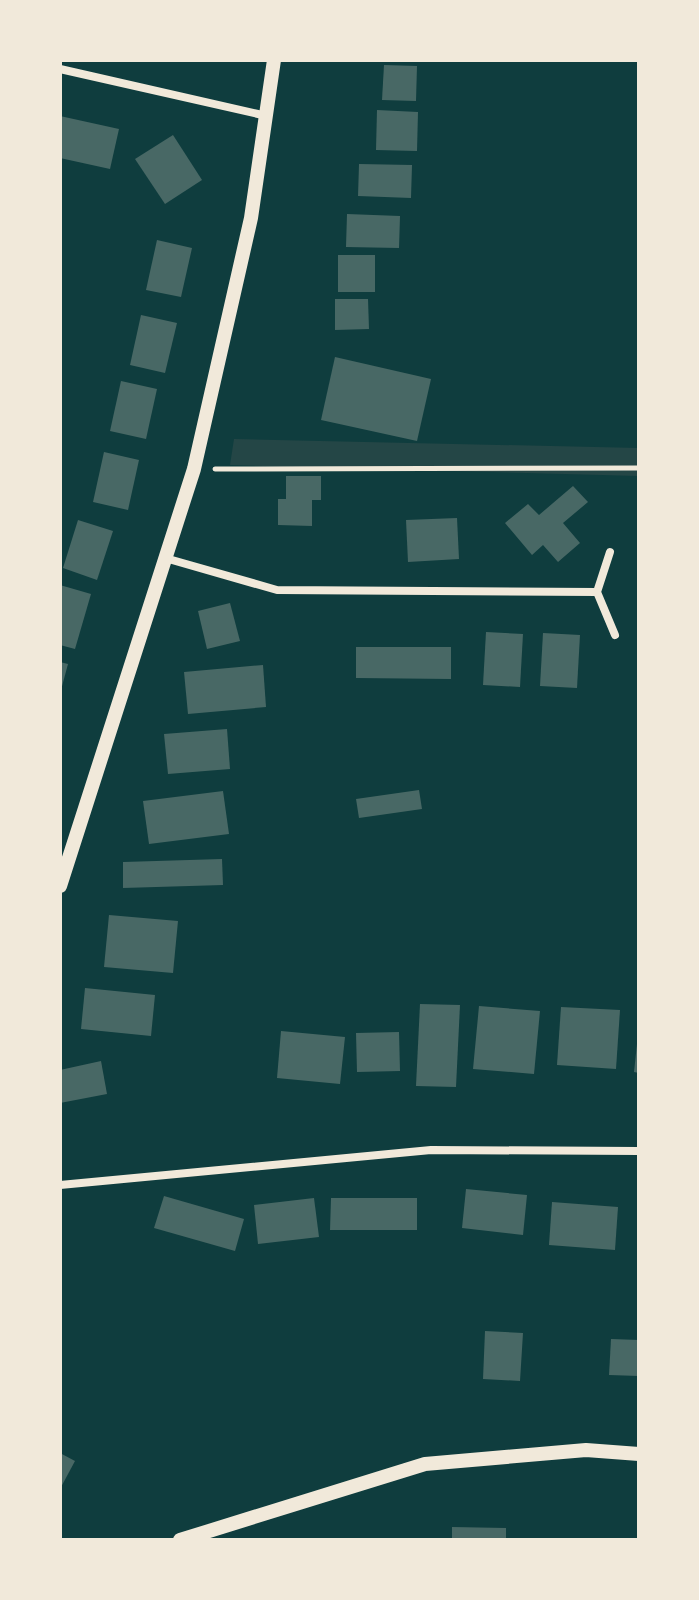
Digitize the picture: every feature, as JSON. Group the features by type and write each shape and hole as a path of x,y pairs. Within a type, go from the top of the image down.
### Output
{"street":[{"path":"60,886 194,469 239,277 274,60"},
{"path":"60,69 267,116"},
{"path":"610,552 597,592 615,635"},
{"path":"165,558 277,590 597,592"},
{"path":"60,1185 431,1150 639,1151"},
{"path":"180,1540 425,1464 586,1450 639,1454"}],"path":[{"path":"194,469 639,468"}],"shaded area":[{"path":"234,439 639,448 639,476 230,465"}],"building":[{"path":"384,65 417,66 416,101 382,100"},
{"path":"377,110 418,112 417,151 376,150"},
{"path":"60,116 119,129 110,169 60,158"},
{"path":"173,135 202,180 165,204 135,159"},
{"path":"359,164 412,165 411,198 358,196"},
{"path":"347,214 400,216 399,248 346,247"},
{"path":"157,240 192,248 181,297 146,290"},
{"path":"338,255 375,255 375,292 338,292"},
{"path":"335,299 368,299 369,329 335,330"},
{"path":"141,315 177,323 165,373 130,365"},
{"path":"335,357 431,379 417,441 321,420"},
{"path":"121,381 157,389 146,439 110,431"},
{"path":"104,452 139,460 128,510 93,502"},
{"path":"286,476 321,476 321,500 312,500 312,526 278,525 278,499 286,499"},
{"path":"573,486 588,502 563,523 580,543 558,562 543,545 532,555 505,523 528,504 539,515"},
{"path":"457,518 459,559 408,562 406,520"},
{"path":"78,520 113,531 97,580 63,568"},
{"path":"60,585 91,594 75,649 60,645"},
{"path":"230,603 240,641 207,649 198,611"},
{"path":"486,632 523,634 520,687 483,685"},
{"path":"543,633 580,635 577,688 540,686"},
{"path":"356,647 451,647 451,679 356,678"},
{"path":"60,662 68,664 61,690 60,690"},
{"path":"263,665 266,707 188,714 184,672"},
{"path":"227,729 230,769 168,774 164,734"},
{"path":"419,790 422,809 359,818 356,799"},
{"path":"223,791 229,834 149,844 143,801"},
{"path":"222,859 223,885 123,888 123,862"},
{"path":"109,915 178,921 173,973 104,967"},
{"path":"85,988 155,995 151,1036 81,1029"},
{"path":"420,1004 460,1005 456,1087 416,1086"},
{"path":"479,1006 540,1011 534,1074 473,1069"},
{"path":"561,1007 620,1010 616,1069 557,1065"},
{"path":"281,1031 345,1037 340,1084 277,1078"},
{"path":"399,1032 400,1071 357,1072 356,1033"},
{"path":"639,1044 639,1073 634,1072"},
{"path":"101,1061 107,1094 60,1103 60,1070"},
{"path":"466,1189 527,1195 523,1235 462,1228"},
{"path":"164,1196 244,1219 235,1251 154,1228"},
{"path":"314,1198 319,1237 258,1244 254,1205"},
{"path":"331,1198 417,1198 417,1230 330,1230"},
{"path":"552,1202 618,1207 615,1250 549,1245"},
{"path":"485,1331 523,1333 520,1381 483,1379"},
{"path":"611,1339 639,1340 639,1376 609,1375"},
{"path":"60,1453 75,1461 60,1489"},
{"path":"452,1527 506,1528 506,1540 452,1540"}]}
